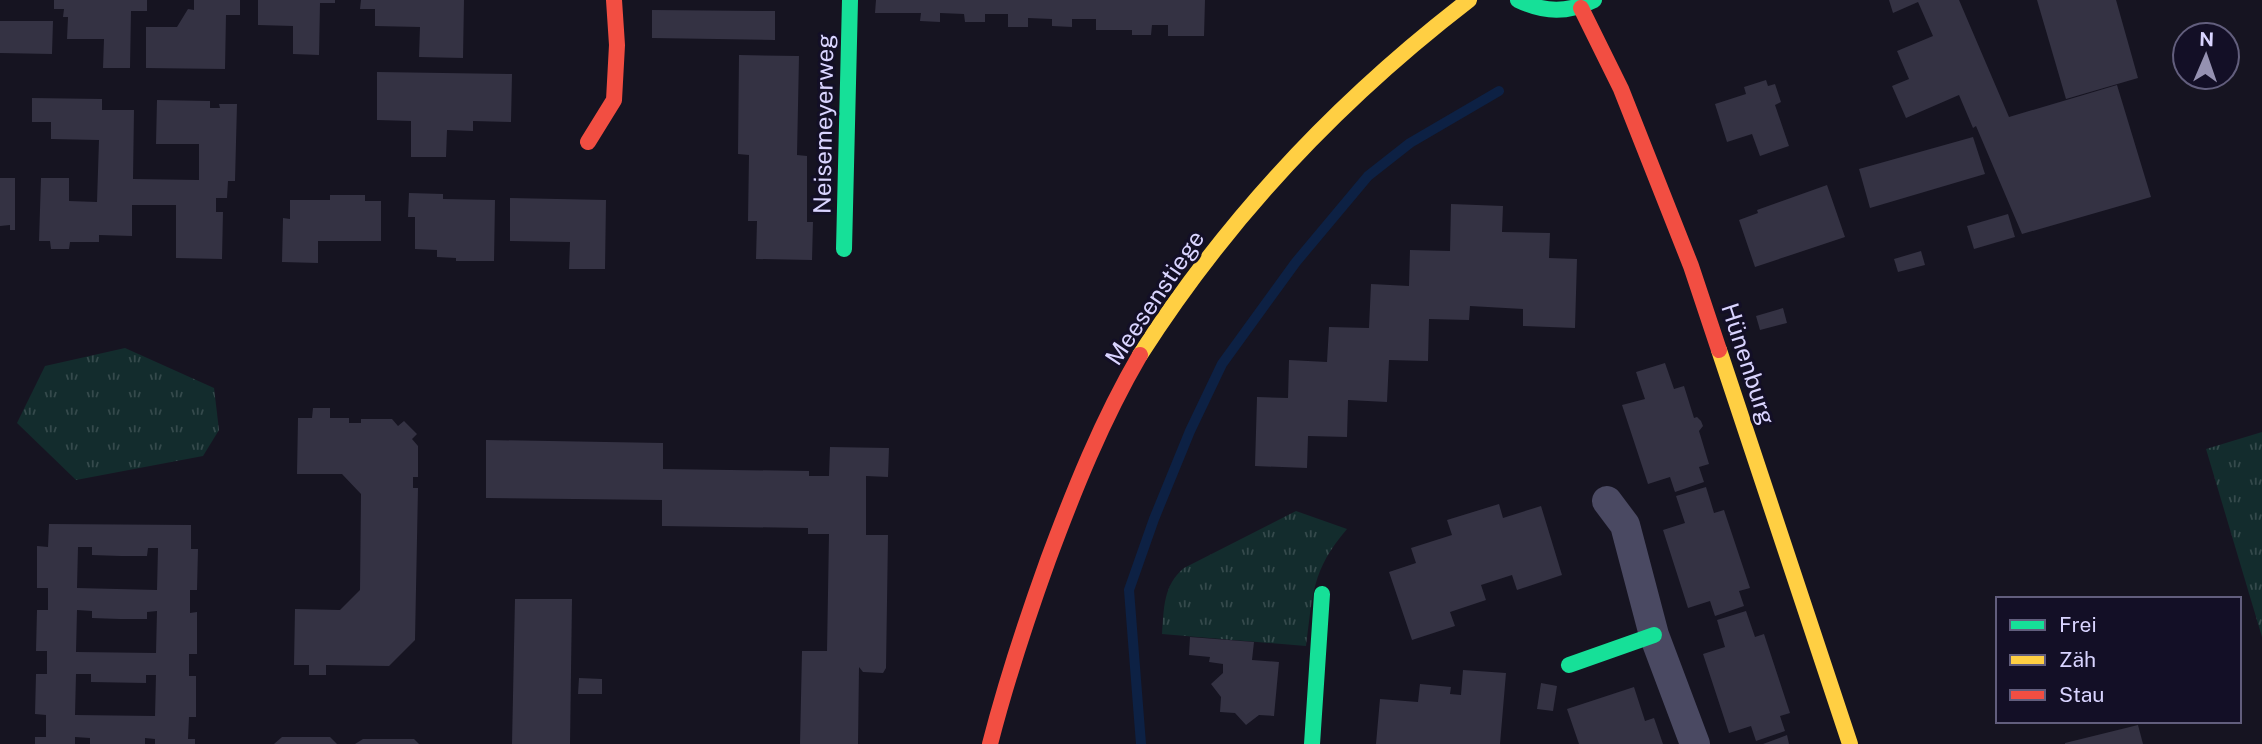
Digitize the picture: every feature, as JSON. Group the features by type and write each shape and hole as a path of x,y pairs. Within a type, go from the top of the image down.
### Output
{"street":[{"path":"588,142 614,100 617,45 614,0"},
{"name":"Neisemeyerweg","path":"844,249 850,0"},
{"name":"Meesenstiege","path":"990,744 1016,653 1070,499 1122,388 1156,329 1226,234 1311,138 1383,67 1469,0"},
{"path":"1518,0 1534,9 1557,12 1587,4"},
{"name":"Hünenburg","path":"1587,4 1691,266 1850,744"},
{"path":"1607,501 1625,525 1654,635 1695,744"},
{"path":"1312,744 1322,594"},
{"path":"1569,665 1654,635"}],"green space":[{"path":"125,348 214,388 219,430 203,456 76,480 17,423 45,366"},
{"path":"2262,432 2262,637 2206,449"},
{"path":"1296,511 1347,529 1320,571 1306,646 1162,634 1168,590 1184,568"}],"building":[{"path":"54,0 147,0 147,11 131,11 130,68 103,68 104,39 67,39 68,17 63,17 64,9 54,9"},
{"path":"194,0 240,0 240,15 226,15 225,69 146,68 146,27 177,27 188,9 194,10"},
{"path":"258,0 335,0 335,3 320,3 319,55 293,54 293,26 258,25"},
{"path":"361,0 464,0 463,58 419,57 420,27 375,26 375,9 360,9"},
{"path":"876,0 1205,0 1204,36 1168,36 1168,25 1152,25 1151,35 1132,35 1132,30 1096,30 1096,19 1072,19 1072,27 1052,26 1052,19 1028,18 1028,27 1008,27 1008,14 985,14 985,22 965,22 964,14 940,13 940,22 920,21 921,13 875,13"},
{"path":"1889,0 1959,0 2009,117 2117,85 2151,197 2022,234 1976,126 1973,128 1959,95 1906,118 1892,86 1909,79 1897,51 1933,36 1918,2 1893,13"},
{"path":"2037,0 2116,0 2138,78 2066,99"},
{"path":"652,10 775,11 775,40 652,38"},
{"path":"0,21 53,21 52,54 0,53"},
{"path":"739,55 799,56 797,155 807,156 807,222 813,222 812,260 756,259 757,221 748,221 749,155 738,154"},
{"path":"377,72 512,74 511,122 473,121 473,131 447,130 446,157 411,157 411,121 377,120"},
{"path":"1766,80 1768,86 1775,84 1781,102 1775,105 1789,146 1760,156 1752,134 1727,142 1715,104 1746,94 1744,87"},
{"path":"32,98 102,99 102,110 134,110 133,179 199,180 199,144 156,144 157,100 210,101 210,108 220,108 219,104 237,104 235,181 228,181 227,198 216,198 216,212 223,212 222,259 176,258 176,205 132,205 132,236 99,235 99,242 70,242 69,249 51,249 50,241 39,241 41,178 69,178 69,201 97,202 99,140 51,139 51,122 32,122"},
{"path":"1973,137 1985,174 1870,208 1859,169"},
{"path":"0,178 15,178 15,230 10,230 10,225 0,226"},
{"path":"1827,185 1845,237 1755,267 1739,220 1758,213 1757,210"},
{"path":"409,193 443,194 443,199 495,200 494,261 456,261 456,258 437,257 437,250 415,249 415,217 408,217"},
{"path":"330,195 365,195 365,201 381,201 381,241 318,241 318,263 282,262 283,218 290,219 290,200 330,200"},
{"path":"510,198 606,200 605,269 569,269 570,242 510,241"},
{"path":"1451,204 1503,206 1502,232 1550,233 1549,258 1577,259 1575,328 1523,326 1523,309 1470,306 1469,320 1429,319 1428,361 1389,360 1387,402 1348,400 1347,437 1308,436 1307,468 1255,466 1257,397 1288,398 1289,360 1327,362 1329,327 1369,328 1371,284 1409,286 1410,250 1450,251"},
{"path":"2008,214 2015,237 1974,249 1967,226"},
{"path":"1921,251 1925,265 1898,272 1894,259"},
{"path":"1783,308 1787,323 1760,330 1756,316"},
{"path":"1665,363 1674,389 1684,386 1694,418 1697,417 1701,421 1703,426 1699,431 1709,464 1699,467 1704,482 1675,492 1670,477 1648,484 1622,405 1645,399 1636,372"},
{"path":"313,408 330,408 330,418 349,418 349,423 361,423 361,419 392,419 398,426 404,421 417,434 412,439 418,446 418,477 413,477 413,488 418,488 415,640 389,666 326,665 326,675 309,675 309,665 294,665 295,609 340,610 360,590 361,494 342,474 297,474 298,418 312,418"},
{"path":"486,440 663,443 663,469 809,471 809,476 829,476 830,447 889,448 888,477 866,476 866,535 888,535 886,668 883,673 863,672 859,667 858,744 800,744 802,651 827,651 829,534 808,534 808,528 662,526 662,500 486,498"},
{"path":"1706,487 1714,513 1724,510 1750,588 1739,591 1744,606 1715,616 1710,601 1688,608 1663,530 1685,523 1676,496"},
{"path":"1499,504 1503,518 1541,506 1562,575 1517,590 1512,575 1481,585 1486,600 1450,612 1455,626 1412,640 1389,572 1416,563 1411,548 1452,535 1447,520"},
{"path":"49,524 191,525 191,549 198,549 197,590 190,590 190,613 197,612 197,654 189,654 189,676 196,676 196,717 189,717 188,739 195,739 195,744 155,744 155,739 145,738 145,744 90,744 90,738 75,737 75,744 35,744 35,737 46,737 46,715 35,714 36,674 47,674 47,651 36,651 37,610 48,610 48,588 37,588 37,546 48,547","holes":["78,547 92,547 92,555 121,556 147,556 148,548 158,548 157,590 77,588","77,610 92,611 92,618 120,619 147,619 147,612 157,611 156,653 76,652","76,674 91,674 91,682 146,683 146,675 156,675 155,716 75,715"]},
{"path":"515,599 572,599 570,744 512,744"},
{"path":"1746,611 1755,637 1764,634 1790,713 1780,716 1785,731 1756,741 1751,726 1729,733 1703,654 1725,647 1717,620"},
{"path":"1190,637 1254,642 1252,660 1279,662 1274,716 1259,715 1246,725 1235,713 1220,712 1221,697 1211,684 1223,673 1223,664 1209,662 1210,657 1189,655"},
{"path":"1463,670 1506,673 1500,744 1376,744 1380,699 1418,702 1420,684 1451,687 1450,694 1461,695"},
{"path":"579,678 602,679 602,694 578,694"},
{"path":"1541,683 1557,686 1553,711 1537,709"},
{"path":"1634,687 1645,721 1654,718 1663,744 1579,744 1567,709"},
{"path":"2138,725 2143,744 2065,744 2065,743"},
{"path":"1787,735 1789,744 1763,744"},
{"path":"282,737 330,737 337,744 274,744"},
{"path":"363,739 414,739 419,744 355,744"}],"waterway":[{"path":"1141,744 1129,590 1190,431 1222,364 1296,262 1368,176 1410,143 1499,91"}],"traffic: fast":[{"path":"844,249 850,0"},
{"path":"1518,0 1556,10 1594,0"},
{"path":"1312,744 1322,594"},
{"path":"1569,665 1654,635"}],"traffic: slow":[{"path":"1140,355 1210,255 1289,163 1375,78 1469,0"},
{"path":"1719,350 1850,744"}],"traffic: jam":[{"path":"588,142 614,100 617,45 614,0"},
{"path":"1581,8 1621,89 1691,266 1719,350"},
{"path":"990,744 1017,652 1058,534 1101,430 1140,355"}]}
